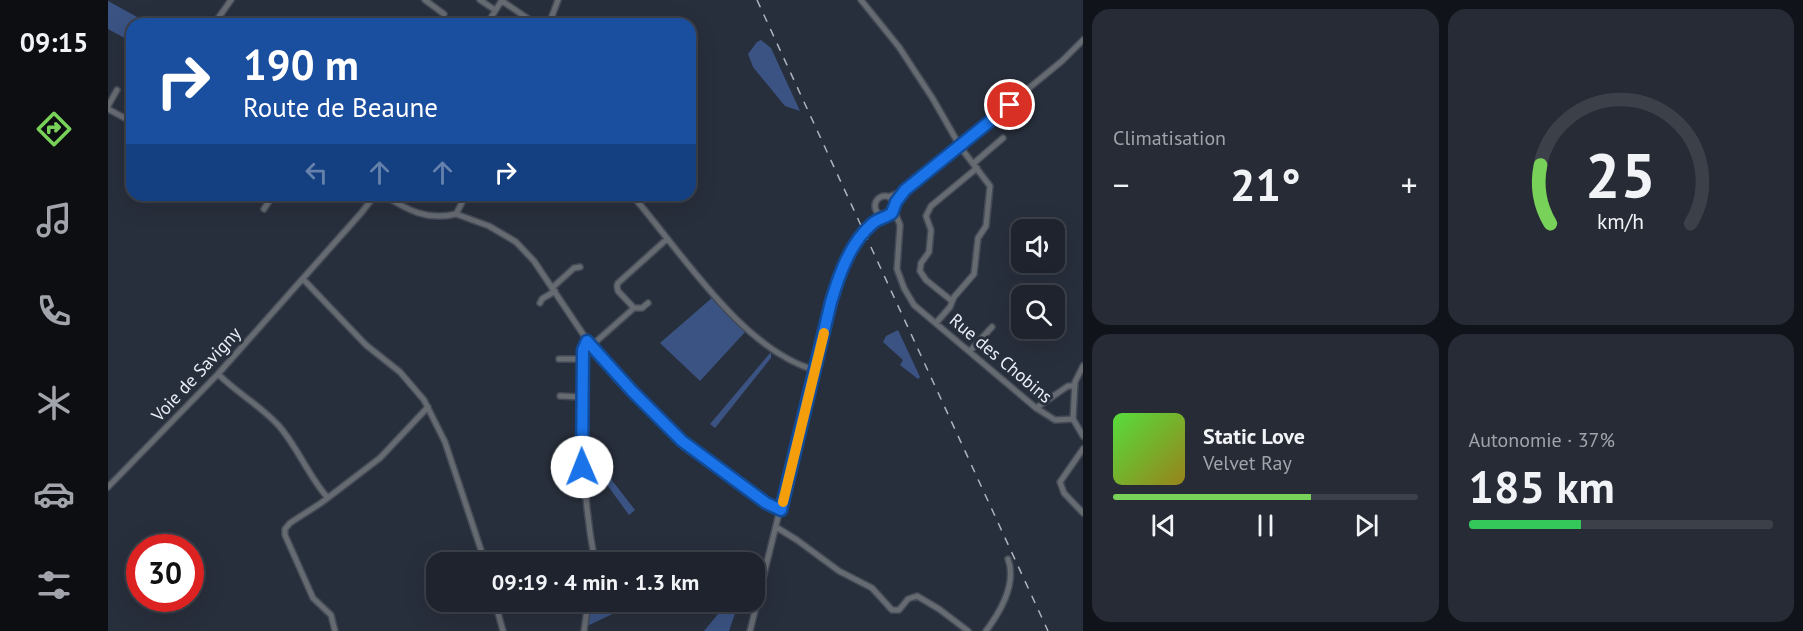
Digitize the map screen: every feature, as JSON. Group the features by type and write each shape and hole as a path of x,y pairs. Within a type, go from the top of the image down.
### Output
{"street":[{"path":"218,18 231,0"},
{"path":"425,0 444,14"},
{"path":"480,0 495,10"},
{"path":"551,18 558,0"},
{"path":"861,0 903,53 960,146 990,186 987,226 978,238 974,274 936,323"},
{"path":"490,18 502,1 527,18"},
{"path":"750,631 835,290 845,264 870,224 876,211 874,206 882,196 889,197 905,190 1062,61 1083,40"},
{"path":"117,90 108,108 126,118"},
{"path":"952,301 926,280 920,271 921,263 929,252 931,230 926,216 931,206 1004,138"},
{"path":"870,224 886,216 905,190"},
{"path":"889,197 899,228"},
{"path":"264,209 269,201"},
{"name":"Voie de Savigny","path":"108,487 218,374 370,201"},
{"path":"393,201 418,215 444,217 456,214 489,226 516,242 534,261 589,343 632,391 694,452 766,503 781,510"},
{"path":"456,214 463,201"},
{"path":"637,201 684,262 741,323 785,358 815,370"},
{"path":"876,211 894,220 899,228"},
{"name":"Rue des Chobins","path":"899,228 897,269 914,305 1036,408 1055,420 1074,419"},
{"path":"634,308 618,291 617,286 667,239"},
{"path":"540,303 574,268 580,267"},
{"path":"303,279 366,345 411,384 429,406 453,462 481,552"},
{"path":"593,552 581,453 583,347 634,308 642,308 648,303"},
{"path":"970,351 992,327"},
{"path":"559,358 583,359"},
{"path":"1083,366 1076,379 1074,419 1083,436"},
{"path":"218,374 279,426 327,497"},
{"path":"1036,408 1068,386 1075,386"},
{"path":"560,396 582,397"},
{"path":"335,631 328,610 318,604 313,597 284,532 290,523 380,458 429,406"},
{"path":"1083,449 1060,482 1064,493 1083,513"},
{"path":"776,527 839,572 872,588 892,610 899,610 908,599 917,596 968,631"},
{"path":"986,631 1002,606 1008,590 1011,570 1008,559"},
{"path":"498,612 503,631"},
{"path":"584,631 587,612"}],"shaded area":[{"path":"108,1 139,18 126,18 126,39 108,29"},
{"path":"761,40 771,48 800,111 785,106 753,67 748,54"},
{"path":"713,297 746,331 700,381 660,343"},
{"path":"898,330 920,377 918,379 900,365 903,360 883,342 886,336"},
{"path":"771,352 771,358 715,428 710,424"},
{"path":"604,470 635,510 629,515 600,475"},
{"path":"588,612 617,612 585,627"},
{"path":"720,612 736,612 729,631 704,631"}],"railway":[{"path":"757,0 1048,631"}],"slow traffic":[{"path":"783,502 824,333"}],"route":[{"path":"582,467 583,350 587,341 632,391 694,452 766,503 781,510 831,302 852,251 870,224 894,211 896,202 905,190 1010,105"}]}
